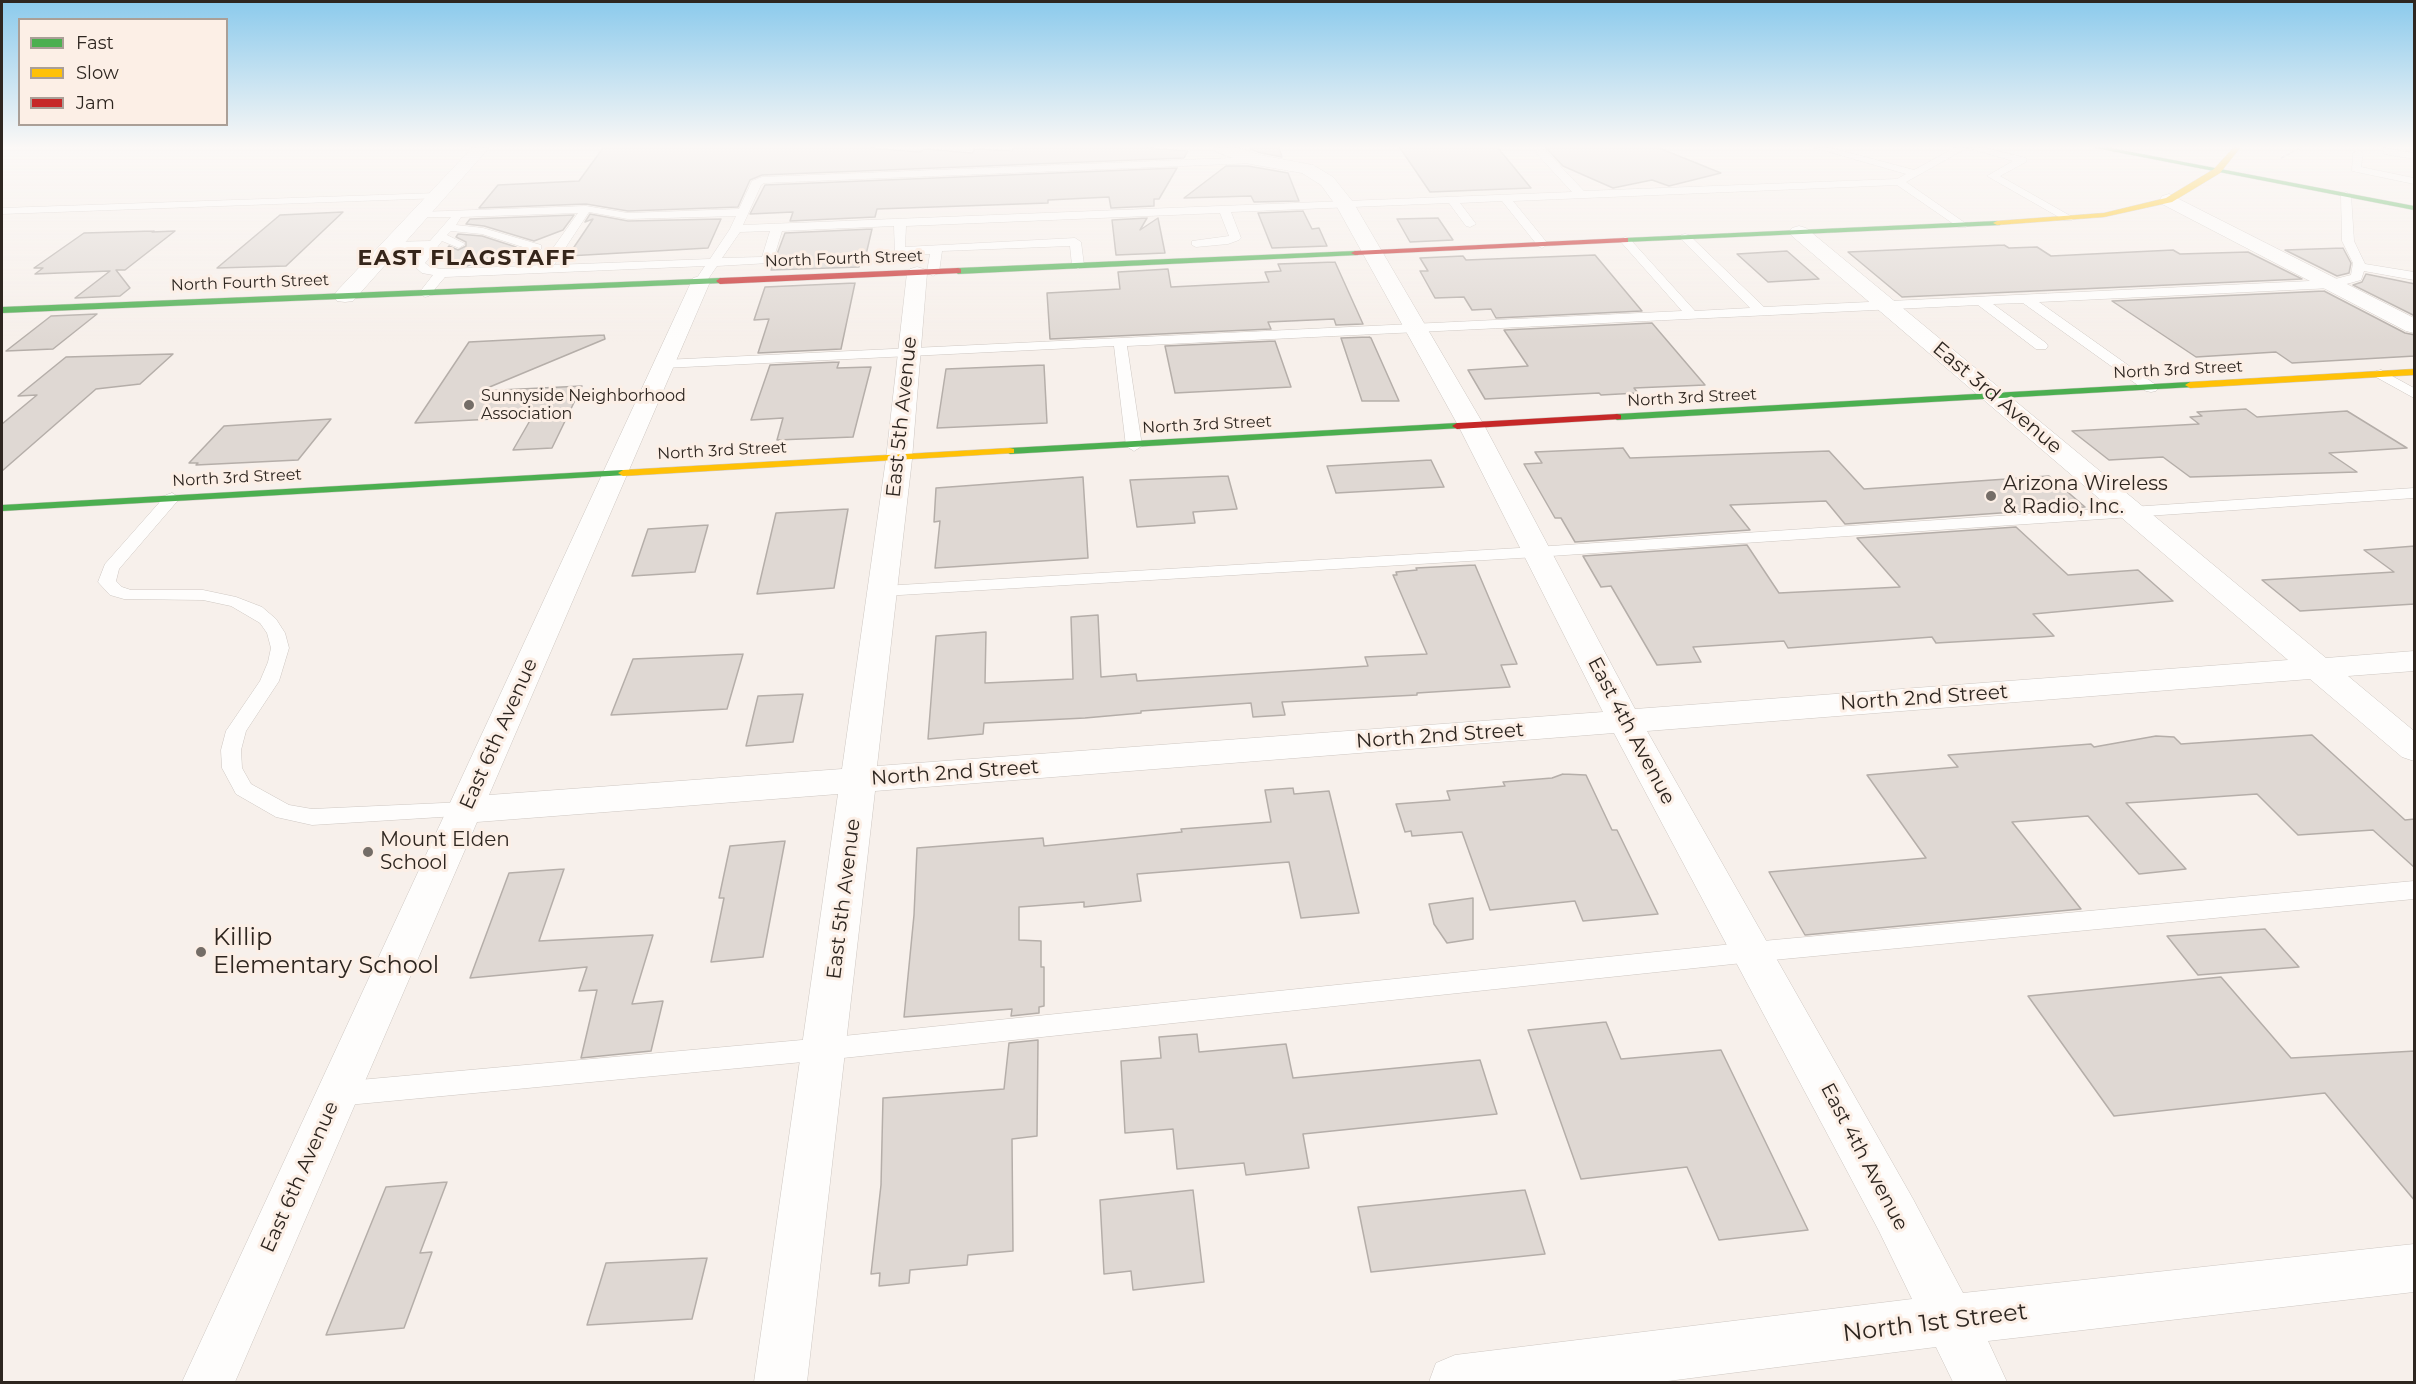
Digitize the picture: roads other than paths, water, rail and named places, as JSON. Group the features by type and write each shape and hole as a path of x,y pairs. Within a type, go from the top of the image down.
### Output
{"main road":[{"name":"North Fourth Street","path":"2,310 531,288 934,248 1078,265 1962,225 2068,219 2114,213"},
{"name":"North 3rd Street","path":"2,508 1997,398 2415,372"}],"street":[{"path":"345,296 421,213"},
{"name":"East 4th Avenue","path":"1350,213 1472,427 1625,722 1896,1215 1981,1383"},
{"path":"2193,213 2415,326"},
{"name":"East 3rd Avenue","path":"1799,232 2415,749"},
{"name":"East 5th Avenue","path":"781,1383 883,591 909,353 934,248"},
{"name":"East 6th Avenue","path":"208,1383 707,272"},
{"name":"North 2nd Street","path":"465,810 2415,661"},
{"name":"North 1st Street","path":"1455,1383 1949,1320 2415,1268"}],"lane":[{"path":"419,215 496,213"},
{"path":"531,288 584,213"},
{"path":"608,213 628,216 728,213"},
{"path":"707,272 736,230 745,213"},
{"path":"1191,228 1223,213"},
{"path":"736,230 900,224 934,248 1073,217 1191,228 1228,241 1235,238 1227,213"},
{"path":"1462,213 1470,224"},
{"path":"1517,213 1542,244"},
{"path":"1944,213 1962,225"},
{"path":"2057,213 2068,219"},
{"path":"664,364 2332,284 2357,278 2359,263 2348,241 2347,213"},
{"path":"390,246 437,242 483,231 537,247 482,271 441,273 426,270 418,264 437,242 460,214"},
{"path":"1073,217 1078,265"},
{"path":"900,224 899,251 1075,242"},
{"path":"501,264 545,269 707,272 765,260 777,228"},
{"path":"1191,228 1201,260"},
{"path":"1685,237 1760,311"},
{"path":"1625,240 1691,314"},
{"path":"437,242 459,244"},
{"path":"470,265 482,271"},
{"path":"2359,267 2415,276"},
{"path":"425,293 441,273"},
{"path":"2025,298 2151,388"},
{"path":"1980,300 2041,346"},
{"path":"1120,342 1134,446"},
{"path":"2381,374 2415,394"},
{"path":"883,591 1536,552 2415,493"},
{"path":"172,498 111,568 107,582 116,591 130,595 203,595 236,602 267,619 276,633 280,648 277,662 269,681 236,731 231,750 232,768 243,789 284,812 312,817 465,810"},
{"path":"337,1094 824,1049 1752,952 2415,890"}],"place":[{"name":"Sunnyside Neighborhood Association","path":"469,405"},
{"name":"Arizona Wireless & Radio, Inc.","path":"1991,496"},
{"name":"Mount Elden School","path":"368,852"},
{"name":"Killip Elementary School","path":"201,952"}],"district":[{"name":"EAST FLAGSTAFF","path":"467,259"}]}
